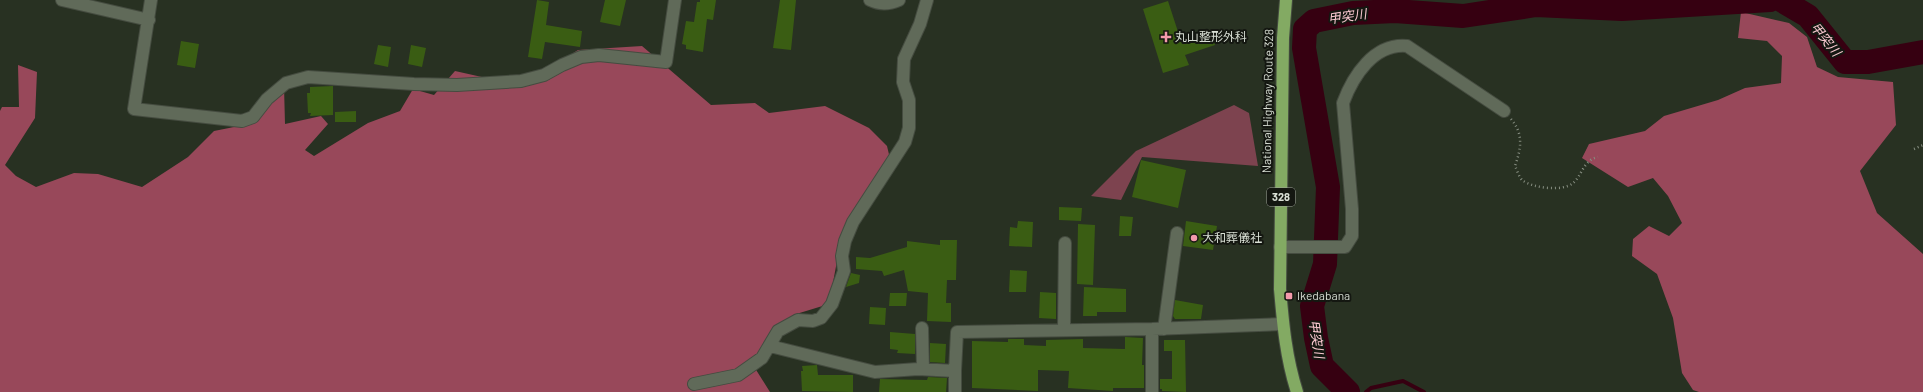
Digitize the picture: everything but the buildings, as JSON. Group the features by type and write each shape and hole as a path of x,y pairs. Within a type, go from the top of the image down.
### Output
{"highway":[{"name":"National Highway Route 328","path":"1286,0 1283,38 1286,247 1280,289 1283,324 1292,376 1297,392"}],"street":[{"path":"62,0 149,20"},
{"path":"151,0 134,109 242,121 253,117 267,99 286,83 308,77 414,84 457,85 521,81 544,75 580,57 599,55 666,62 675,0"},
{"path":"870,0 880,4 892,3 900,0"},
{"path":"694,384 738,375 762,358 778,331 798,320 814,321 821,318 832,304 844,271 842,256 845,241 853,222 905,142 909,128 909,100 903,82 904,59 920,24 927,0"},
{"path":"1286,247 1345,247 1352,236 1352,210 1343,103 1349,88 1368,62 1391,47 1407,46 1504,111"},
{"path":"1152,392 1158,329 1177,233"},
{"path":"1064,243 1064,329"},
{"path":"956,392 955,371 957,332 1064,329 1158,329 1283,324"},
{"path":"922,328 923,369"},
{"path":"770,346 875,372 923,369 955,371"}],"path":[{"path":"1504,111 1516,125 1521,147 1515,166 1521,179 1533,186 1559,188 1572,183 1580,171 1593,158 1598,157"},
{"path":"1914,149 1923,145"}],"shaded area":[{"path":"1741,12 1789,23 1807,37 1817,67 1838,77 1893,82 1896,125 1860,171 1877,213 1923,254 1923,392 1699,392 1693,390 1682,373 1673,318 1657,274 1632,256 1633,239 1649,226 1669,236 1682,223 1668,196 1653,178 1628,187 1582,158 1589,144 1645,131 1664,116 1718,100 1745,88 1781,83 1782,56 1767,41 1738,38"},
{"path":"642,46 711,105 755,103 769,113 825,106 869,128 887,146 892,167 837,261 829,304 793,315 771,335 753,365 770,392 0,392 0,111 2,107 19,107 18,65 37,72 35,118 5,165 16,176 36,187 74,173 98,174 142,187 188,157 214,131 239,126 284,86 285,124 321,116 328,124 305,150 314,156 368,123 400,111 413,89 434,95 455,71 523,86 578,50"},
{"path":"1234,105 1249,113 1258,166 1142,157 1121,200 1091,196 1136,151"}],"waterway":[{"name":"甲突川","path":"1348,392 1322,366 1316,338 1312,306 1325,264 1328,187 1304,48 1305,29 1314,21 1353,13 1395,11 1463,16 1536,5 1622,9 1770,0"},
{"name":"甲突川","path":"1781,0 1808,16 1845,62 1868,62 1923,52"},
{"path":"1366,392 1371,388 1403,381 1424,392"}],"place":[{"name":"丸山整形外科","path":"1166,37"},
{"name":"大和葬儀社","path":"1194,238"},
{"name":"Ikedabana","path":"1289,296"}]}
